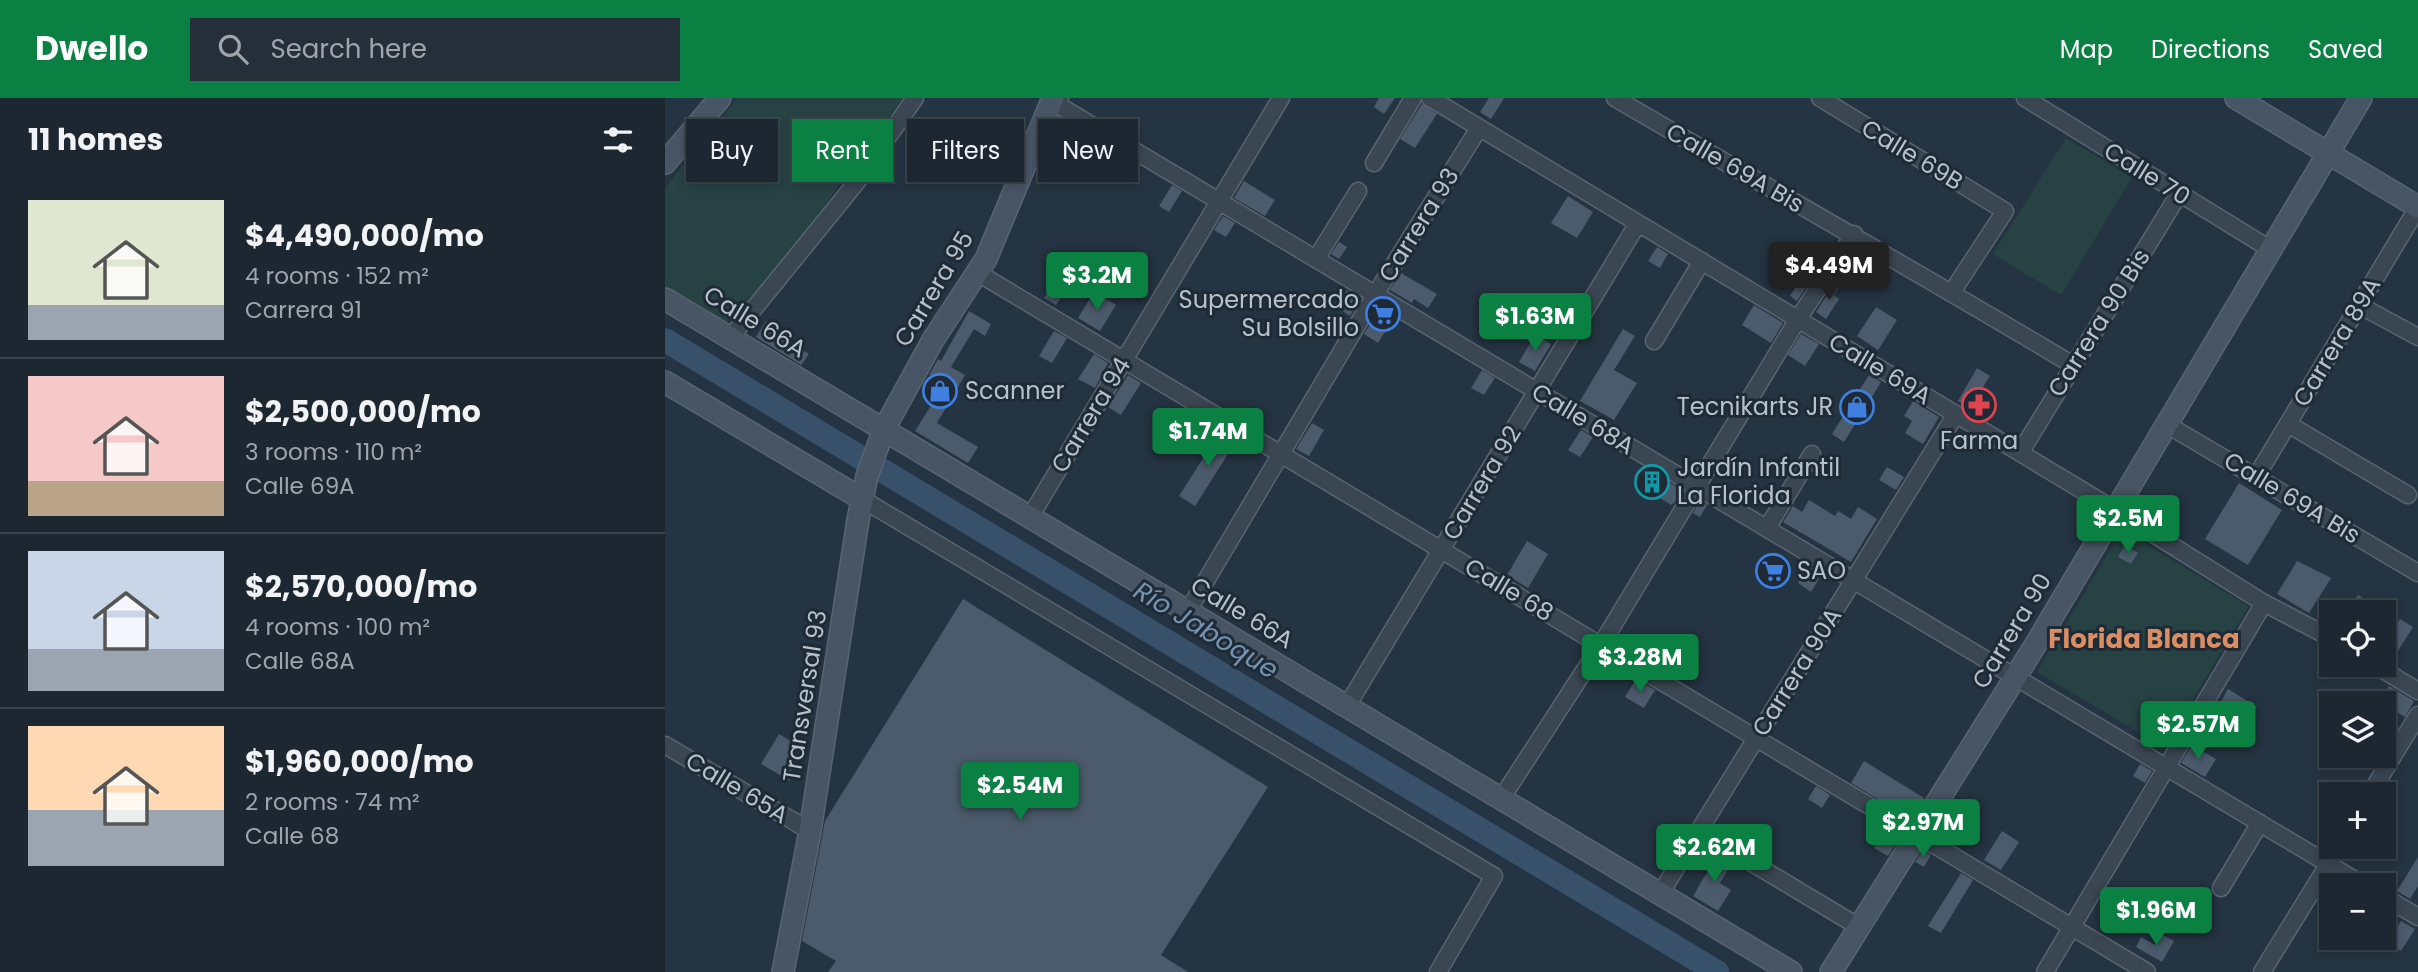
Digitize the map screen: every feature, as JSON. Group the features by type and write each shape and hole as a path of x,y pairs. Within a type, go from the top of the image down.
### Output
{"street":[{"path":"665,163 720,98"},
{"path":"730,338 856,183 915,98"},
{"name":"Carrera 94","path":"1030,517 1281,98"},
{"path":"1374,163 1413,98"},
{"name":"Calle 69A","path":"1430,98 2115,510 2264,603 2319,632"},
{"name":"Calle 69A Bis","path":"1615,98 1765,188 1854,234 2073,365"},
{"name":"Calle 69B","path":"1820,98 2005,211 1952,292"},
{"name":"Calle 70","path":"2025,98 2270,250"},
{"path":"2236,98 2418,207"},
{"name":"Carrera 90","path":"1831,972 2016,677 2361,98"},
{"name":"Calle 68A","path":"1055,99 1316,260 2344,873"},
{"name":"Carrera 95","path":"881,436 933,340 978,273 1055,99"},
{"name":"Carrera 93","path":"1188,611 1283,455 1375,295 1479,128"},
{"path":"1316,260 1357,191"},
{"name":"Carrera 90 Bis","path":"2020,453 2179,194"},
{"name":"Carrera 89A","path":"2256,477 2418,207"},
{"name":"Carrera 92","path":"1347,706 1639,223"},
{"path":"1501,799 1601,645 1798,319 1854,234"},
{"path":"1654,341 1702,261"},
{"name":"Calle 68","path":"978,273 2147,972"},
{"name":"Calle 66A","path":"665,299 881,436 1030,517 1791,972"},
{"path":"2359,305 2418,337"},
{"path":"665,382 1494,876 1438,972"},
{"name":"Carrera 90A","path":"1660,894 1956,414"},
{"name":"Calle 69A Bis","path":"2166,424 2418,573"},
{"path":"2288,424 2408,495"},
{"name":"Transversal 93","path":"783,972 810,831 862,499 881,436"},
{"path":"1767,528 1812,454"},
{"path":"2045,972 2264,603"},
{"path":"2395,677 2418,691"},
{"path":"2377,782 2418,715"},
{"name":"Calle 65A","path":"665,745 810,831"},
{"path":"2221,888 2260,823"},
{"path":"1699,831 1859,927"},
{"path":"2262,972 2332,859"},
{"path":"2396,904 2418,917"}],"green space":[{"path":"738,98 903,98 888,119 792,119 792,182 842,182 787,257 724,326 665,293 665,188 686,162 686,182 778,182 778,119 721,119"},
{"path":"2066,138 2132,177 2061,295 1993,254"},
{"path":"2122,530 2249,606 2164,747 2037,672"}],"building":[{"path":"1379,98 1395,98 1384,114 1374,107"},
{"path":"1489,98 1504,98 1491,119 1480,112"},
{"path":"1422,104 1437,114 1415,148 1400,139"},
{"path":"1244,181 1275,200 1265,216 1234,198"},
{"path":"1172,185 1182,191 1169,212 1159,206"},
{"path":"1568,196 1593,212 1577,238 1551,223"},
{"path":"1223,216 1235,223 1226,237 1214,230"},
{"path":"1339,242 1347,247 1339,259 1331,254"},
{"path":"1657,247 1668,254 1660,268 1648,261"},
{"path":"1809,266 1817,271 1797,301 1790,296"},
{"path":"1061,271 1073,278 1056,305 1044,298"},
{"path":"1401,273 1437,294 1428,308 1414,299 1412,303 1390,290"},
{"path":"1836,281 1841,285 1834,295 1839,299 1826,319 1816,312"},
{"path":"1347,290 1361,298 1350,316 1336,307"},
{"path":"1094,292 1116,305 1100,331 1078,318"},
{"path":"1754,305 1783,323 1771,343 1742,325"},
{"path":"1876,307 1897,320 1878,350 1857,336"},
{"path":"1380,309 1394,318 1378,343 1364,334"},
{"path":"969,311 991,324 985,336 974,329 951,367 965,375 937,423 978,447 968,463 915,431 935,399 923,392 933,377 929,375 938,359 941,361"},
{"path":"766,321 792,336 788,341 809,354 801,365 756,337"},
{"path":"1623,329 1635,336 1614,370 1637,383 1614,420 1580,401"},
{"path":"1054,331 1067,338 1052,363 1039,356"},
{"path":"1535,334 1551,344 1535,371 1519,362"},
{"path":"1801,334 1819,344 1805,366 1788,355"},
{"path":"1094,354 1108,363 1095,388 1078,379"},
{"path":"1977,368 1990,376 1977,396 1985,400 1977,412 1958,401"},
{"path":"1482,370 1495,378 1484,395 1471,388"},
{"path":"1128,375 1141,383 1121,415 1108,407"},
{"name":"Tecnikarts JR","path":"1869,375 1881,382 1844,442 1832,434"},
{"path":"1913,401 1939,417 1923,444 1905,433 1912,421 1904,416"},
{"path":"1312,423 1324,430 1309,456 1296,449"},
{"path":"1221,430 1237,440 1195,506 1179,496"},
{"path":"1581,430 1593,437 1580,457 1568,450"},
{"path":"1887,467 1904,477 1896,490 1879,480"},
{"path":"1651,472 1680,489 1671,505 1642,486"},
{"path":"2239,483 2282,510 2248,565 2205,539"},
{"path":"1809,500 1835,516 1838,511 1851,519 1858,507 1877,519 1851,562 1783,522 1793,506 1802,512"},
{"path":"1700,501 1707,505 1700,517 1693,513"},
{"path":"1527,541 1548,554 1528,588 1507,575"},
{"path":"2125,545 2138,553 2131,564 2118,557"},
{"path":"2297,561 2331,578 2309,613 2277,594"},
{"path":"1809,566 1822,574 1811,592 1798,583"},
{"path":"963,599 1268,787 1161,955 1188,972 828,972 836,961 802,941 825,821"},
{"path":"2400,619 2413,627 2396,654 2396,625"},
{"path":"1636,679 1655,690 1644,708 1625,697"},
{"path":"2389,686 2414,701 2405,717 2396,712 2396,691 2386,691"},
{"path":"2228,689 2257,707 2246,724 2218,707"},
{"path":"779,734 795,744 790,781 761,764"},
{"path":"2192,745 2216,759 2205,777 2181,763"},
{"path":"1864,761 1924,798 1911,819 1851,783"},
{"path":"2140,764 2152,771 2145,783 2133,776"},
{"path":"1816,786 1830,795 1822,808 1808,799"},
{"path":"1886,828 1900,837 1888,856 1874,848"},
{"path":"2002,831 2019,842 2001,870 1984,860"},
{"path":"1923,850 1931,855 1924,867 1915,862"},
{"path":"1718,854 1732,863 1720,883 1731,890 1718,911 1693,896"},
{"path":"2418,857 2418,886 2410,899 2397,891"},
{"path":"1961,873 1973,880 1941,933 1928,926"},
{"path":"2401,921 2415,929 2401,951 2396,948 2396,929"},
{"path":"2161,934 2174,941 2162,962 2136,947 2141,937 2155,945"}],"waterway":[{"name":"Río Jaboque","path":"665,340 1717,972"}],"place":[{"name":"Supermercado Su Bolsillo","path":"1383,314"},
{"name":"Scanner","path":"940,391"},
{"name":"Farma","path":"1979,405"},
{"name":"Tecnikarts JR","path":"1857,407"},
{"name":"Jardín Infantil La Florida","path":"1652,482"},
{"name":"SAO","path":"1773,571"}],"district":[{"name":"Florida Blanca","path":"2144,639"}]}
